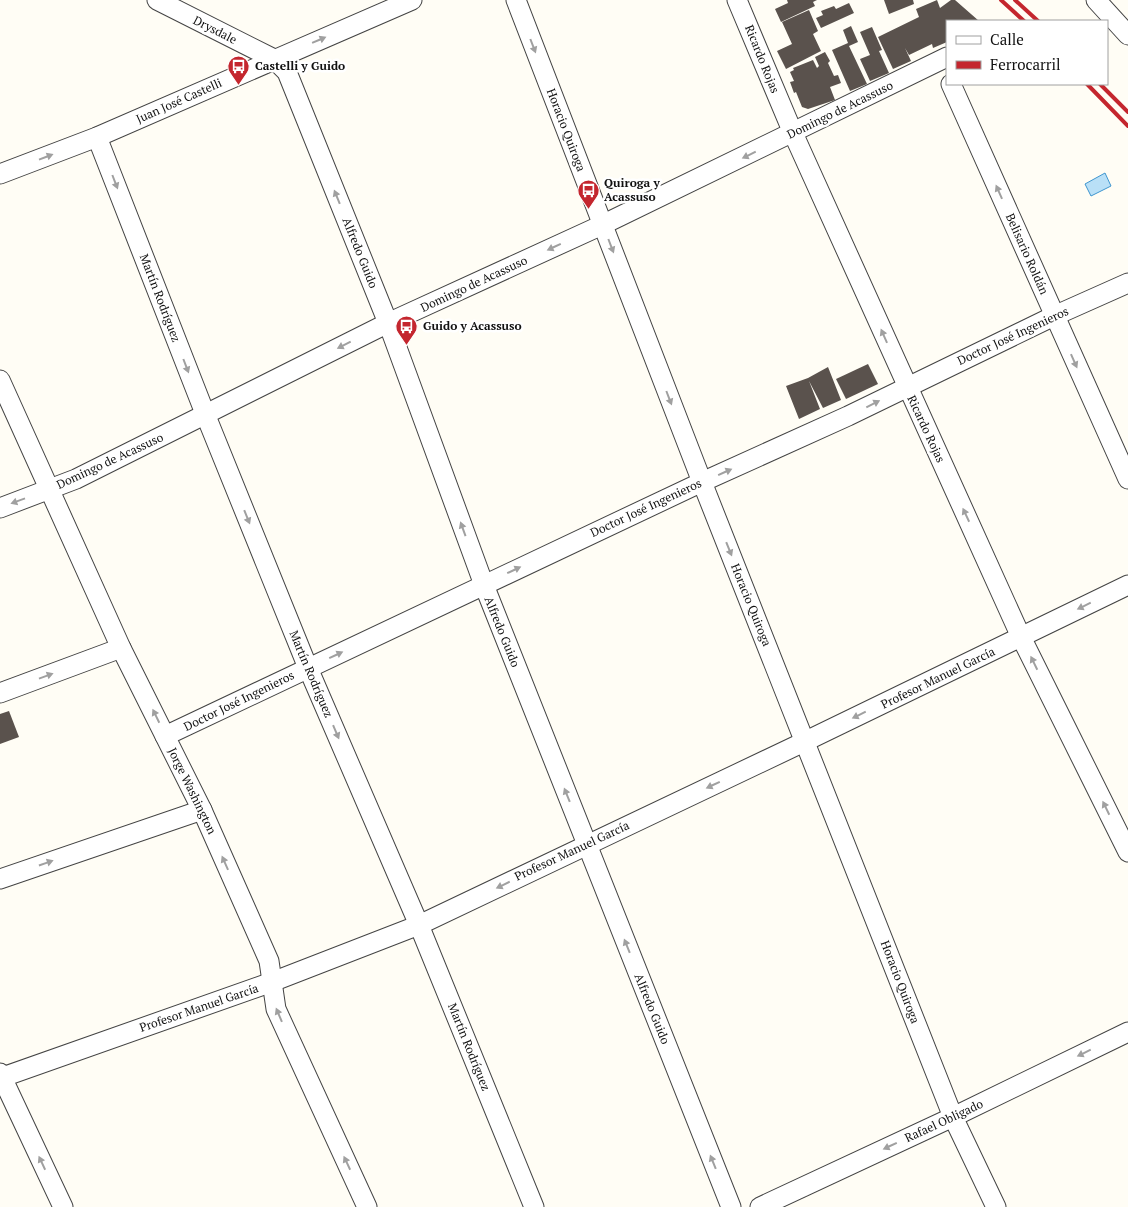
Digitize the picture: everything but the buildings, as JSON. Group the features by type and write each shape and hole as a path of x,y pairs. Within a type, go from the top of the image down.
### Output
{"street":[{"name":"Drysdale","path":"157,0 274,60"},
{"name":"Juan José Castelli","path":"0,174 97,137 412,0"},
{"name":"Horacio Quiroga","path":"516,0 702,482 806,741 953,1117 996,1207"},
{"name":"Ricardo Rojas","path":"737,0 793,133 907,387 1022,637 1128,852"},
{"path":"1096,0 1128,35"},
{"name":"Alfredo Guido","path":"274,60 288,72 388,323 484,585 731,1207"},
{"name":"Domingo de Acassuso","path":"0,508 76,479 206,416 388,323 602,225 793,133 945,64"},
{"name":"Belisario Roldán","path":"950,85 1128,479"},
{"name":"Martín Rodríguez","path":"97,137 206,416 308,668 419,925 534,1207"},
{"name":"Doctor José Ingenieros","path":"166,736 702,482 848,416 1054,316 1128,283"},
{"name":"Jorge Washington","path":"0,380 122,648 202,810 269,961 276,1009 367,1207"},
{"name":"Profesor Manuel García","path":"1,1076 272,982 419,925 1128,585"},
{"path":"0,693 122,648"},
{"path":"0,879 202,810"},
{"name":"Rafael Obligado","path":"760,1207 953,1117 1128,1032"},
{"path":"1,1076 63,1207"}],"water":[{"path":"1105,173 1111,186 1091,196 1085,184"}],"railway":[{"path":"1001,0 1023,20"},
{"path":"1015,0 1037,20"},
{"path":"1088,85 1128,126"},
{"path":"1101,85 1128,112"}],"place":[{"name":"Castelli y Guido","path":"239,85"},
{"name":"Quiroga y Acassuso","path":"588,209"},
{"name":"Guido y Acassuso","path":"407,345"}]}
